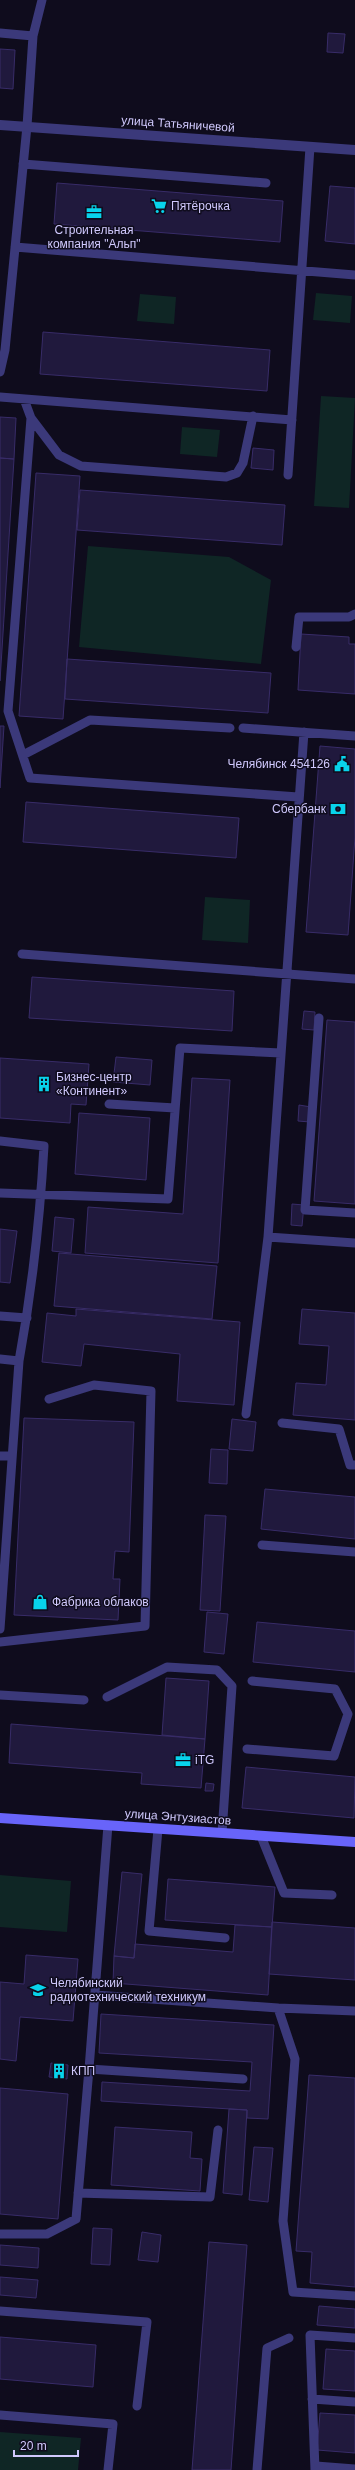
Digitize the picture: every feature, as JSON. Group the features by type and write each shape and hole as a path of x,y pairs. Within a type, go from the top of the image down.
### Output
{"main road":[{"name":"улица Энтузиастов","path":"0,1818 355,1842"}],"street":[{"name":"улица Татьяничевой","path":"0,125 355,150"}],"lane":[{"path":"0,372 15,247 27,126 33,36 42,0"},
{"path":"0,33 33,36"},
{"path":"288,475 310,147"},
{"path":"23,164 266,183"},
{"path":"15,247 355,275"},
{"path":"0,397 292,420"},
{"path":"24,399 31,418 59,454 81,466 226,477 237,473 243,463 253,416"},
{"path":"31,418 8,712 30,778 298,797"},
{"path":"296,647 299,617 349,617 355,614"},
{"path":"23,755 90,720 230,728"},
{"path":"243,728 355,736"},
{"path":"246,1414 268,1237 298,797 304,732"},
{"path":"22,954 355,979"},
{"path":"319,1018 305,1210 355,1213"},
{"path":"0,1193 168,1199 180,1048 281,1053"},
{"path":"109,1104 175,1108"},
{"path":"0,1141 44,1146 41,1194 27,1318 19,1361 11,1456 0,1629"},
{"path":"268,1237 355,1242"},
{"path":"0,1316 27,1318"},
{"path":"0,1360 19,1361"},
{"path":"0,1642 145,1626 151,1391 94,1385 49,1399"},
{"path":"282,1423 338,1429 350,1465 355,1465"},
{"path":"0,1456 11,1456"},
{"path":"262,1545 355,1552"},
{"path":"107,1696 168,1667 217,1670 232,1686 222,1833"},
{"path":"246,1749 334,1756 351,1714 335,1689 252,1681"},
{"path":"0,1695 84,1700"},
{"path":"0,2234 47,2234 76,2219 108,1825"},
{"path":"158,1829 149,1931 225,1938"},
{"path":"260,1836 284,1893 332,1895"},
{"path":"94,1995 278,2008 355,2011"},
{"path":"278,2008 296,2059 283,2221 293,2292 355,2296"},
{"path":"89,2069 243,2079"},
{"path":"78,2193 210,2197 218,2130"},
{"path":"0,2310 147,2322 137,2406"},
{"path":"355,2338 310,2335 316,2468 355,2469"},
{"path":"257,2470 267,2348 289,2338"},
{"path":"312,2400 355,2402"},
{"path":"0,2415 113,2424 108,2470"}],"green space":[{"path":"316,293 352,296 350,323 313,320"},
{"path":"140,294 176,297 174,324 137,321"},
{"path":"321,396 355,398 349,508 314,506"},
{"path":"182,427 220,430 217,457 180,454"},
{"path":"88,546 229,557 271,580 261,664 79,647"},
{"path":"205,897 250,900 248,943 202,940"},
{"path":"0,1875 71,1881 67,1932 0,1927"},
{"path":"0,2432 81,2438 78,2470 0,2470"}],"building":[{"path":"328,33 345,34 343,53 327,52"},
{"path":"0,49 15,50 13,89 0,88"},
{"path":"57,183 283,201 280,242 54,224"},
{"path":"330,186 355,188 355,244 325,241"},
{"path":"43,332 270,350 267,391 40,374"},
{"path":"0,417 16,418 14,459 0,458"},
{"path":"253,448 274,450 273,470 251,468"},
{"path":"0,458 14,459 0,681"},
{"path":"36,473 80,476 63,719 19,716"},
{"path":"80,490 285,505 282,545 77,530"},
{"path":"301,634 349,637 349,644 355,644 355,694 298,690"},
{"path":"67,659 271,673 268,713 65,699"},
{"path":"0,726 4,726 0,788"},
{"path":"320,746 355,749 355,837 348,935 306,932"},
{"path":"26,802 239,818 236,858 23,842"},
{"path":"32,977 234,991 232,1031 29,1018"},
{"path":"304,1011 315,1012 314,1030 302,1029"},
{"path":"327,1020 355,1022 355,1204 314,1201"},
{"path":"116,1057 152,1060 150,1085 113,1082"},
{"name":"Бизнес-центр «Континент»","path":"0,1058 89,1064 86,1105 71,1104 70,1123 0,1118"},
{"path":"192,1078 230,1080 218,1263 85,1253 88,1207 183,1214"},
{"path":"299,1105 311,1107 310,1122 298,1121"},
{"path":"79,1113 150,1118 146,1180 75,1174"},
{"path":"292,1204 304,1205 302,1226 291,1225"},
{"path":"55,1217 74,1219 71,1253 52,1251"},
{"path":"0,1229 17,1231 10,1283 0,1282"},
{"path":"59,1253 217,1266 212,1319 54,1306"},
{"path":"76,1309 240,1322 234,1405 177,1401 180,1354 84,1344 81,1366 42,1362 47,1313 76,1316"},
{"path":"302,1309 355,1313 355,1420 293,1415 296,1383 326,1385 329,1346 299,1344"},
{"path":"24,1418 134,1422 129,1552 115,1551 113,1579 120,1579 118,1620 14,1615"},
{"path":"232,1419 256,1422 253,1451 229,1449"},
{"path":"211,1449 228,1450 227,1484 209,1483"},
{"path":"265,1489 355,1497 355,1539 261,1529"},
{"path":"205,1515 226,1516 220,1611 200,1610"},
{"path":"207,1612 228,1614 224,1654 204,1652"},
{"path":"257,1622 355,1631 355,1672 253,1662"},
{"path":"166,1678 209,1681 205,1739 162,1735"},
{"path":"11,1724 205,1739 201,1788 141,1784 142,1773 9,1763"},
{"path":"246,1767 355,1777 354,1818 242,1808"},
{"path":"206,1783 214,1784 213,1791 205,1791"},
{"path":"122,1872 142,1874 134,1958 114,1956"},
{"path":"168,1879 275,1887 272,1927 165,1920"},
{"path":"272,1922 355,1928 355,1980 269,1974"},
{"path":"235,1925 272,1927 268,1995 113,1983 114,1956 134,1958 135,1944 233,1952"},
{"path":"26,1955 78,1959 73,2021 20,2017 16,2061 0,2059 0,1982 24,1984"},
{"path":"101,2014 274,2025 268,2119 247,2118 247,2110 101,2101 102,2082 250,2091 252,2062 99,2053"},
{"name":"КПП","path":"51,2063 68,2065 67,2079 49,2077"},
{"path":"309,2075 355,2078 355,2287 310,2283 312,2252 296,2251"},
{"path":"0,2088 68,2094 58,2219 0,2214"},
{"path":"229,2109 247,2110 242,2195 223,2193"},
{"path":"115,2127 192,2132 190,2158 202,2159 200,2191 111,2185"},
{"path":"254,2147 273,2148 268,2202 249,2200"},
{"path":"93,2228 112,2229 110,2265 91,2264"},
{"path":"142,2232 161,2235 158,2262 138,2260"},
{"path":"209,2242 247,2245 231,2470 192,2470"},
{"path":"0,2245 39,2248 38,2268 0,2265"},
{"path":"0,2277 38,2280 36,2298 0,2295"},
{"path":"319,2306 355,2309 355,2328 317,2325"},
{"path":"0,2337 96,2345 93,2387 0,2379"},
{"path":"326,2349 355,2351 355,2391 323,2389"},
{"path":"320,2413 355,2415 355,2453 317,2450"}],"place":[{"name":"Пятёрочка","path":"159,206"},
{"name":"Строительная компания \"Альп\"","path":"94,212"},
{"name":"Челябинск 454126","path":"342,764"},
{"name":"Сбербанк","path":"338,809"},
{"name":"Бизнес-центр «Континент»","path":"44,1084"},
{"name":"Фабрика облаков","path":"40,1602"},
{"name":"iTG","path":"183,1760"},
{"name":"Челябинский радиотехнический техникум","path":"38,1990"},
{"name":"КПП","path":"59,2071"}]}
